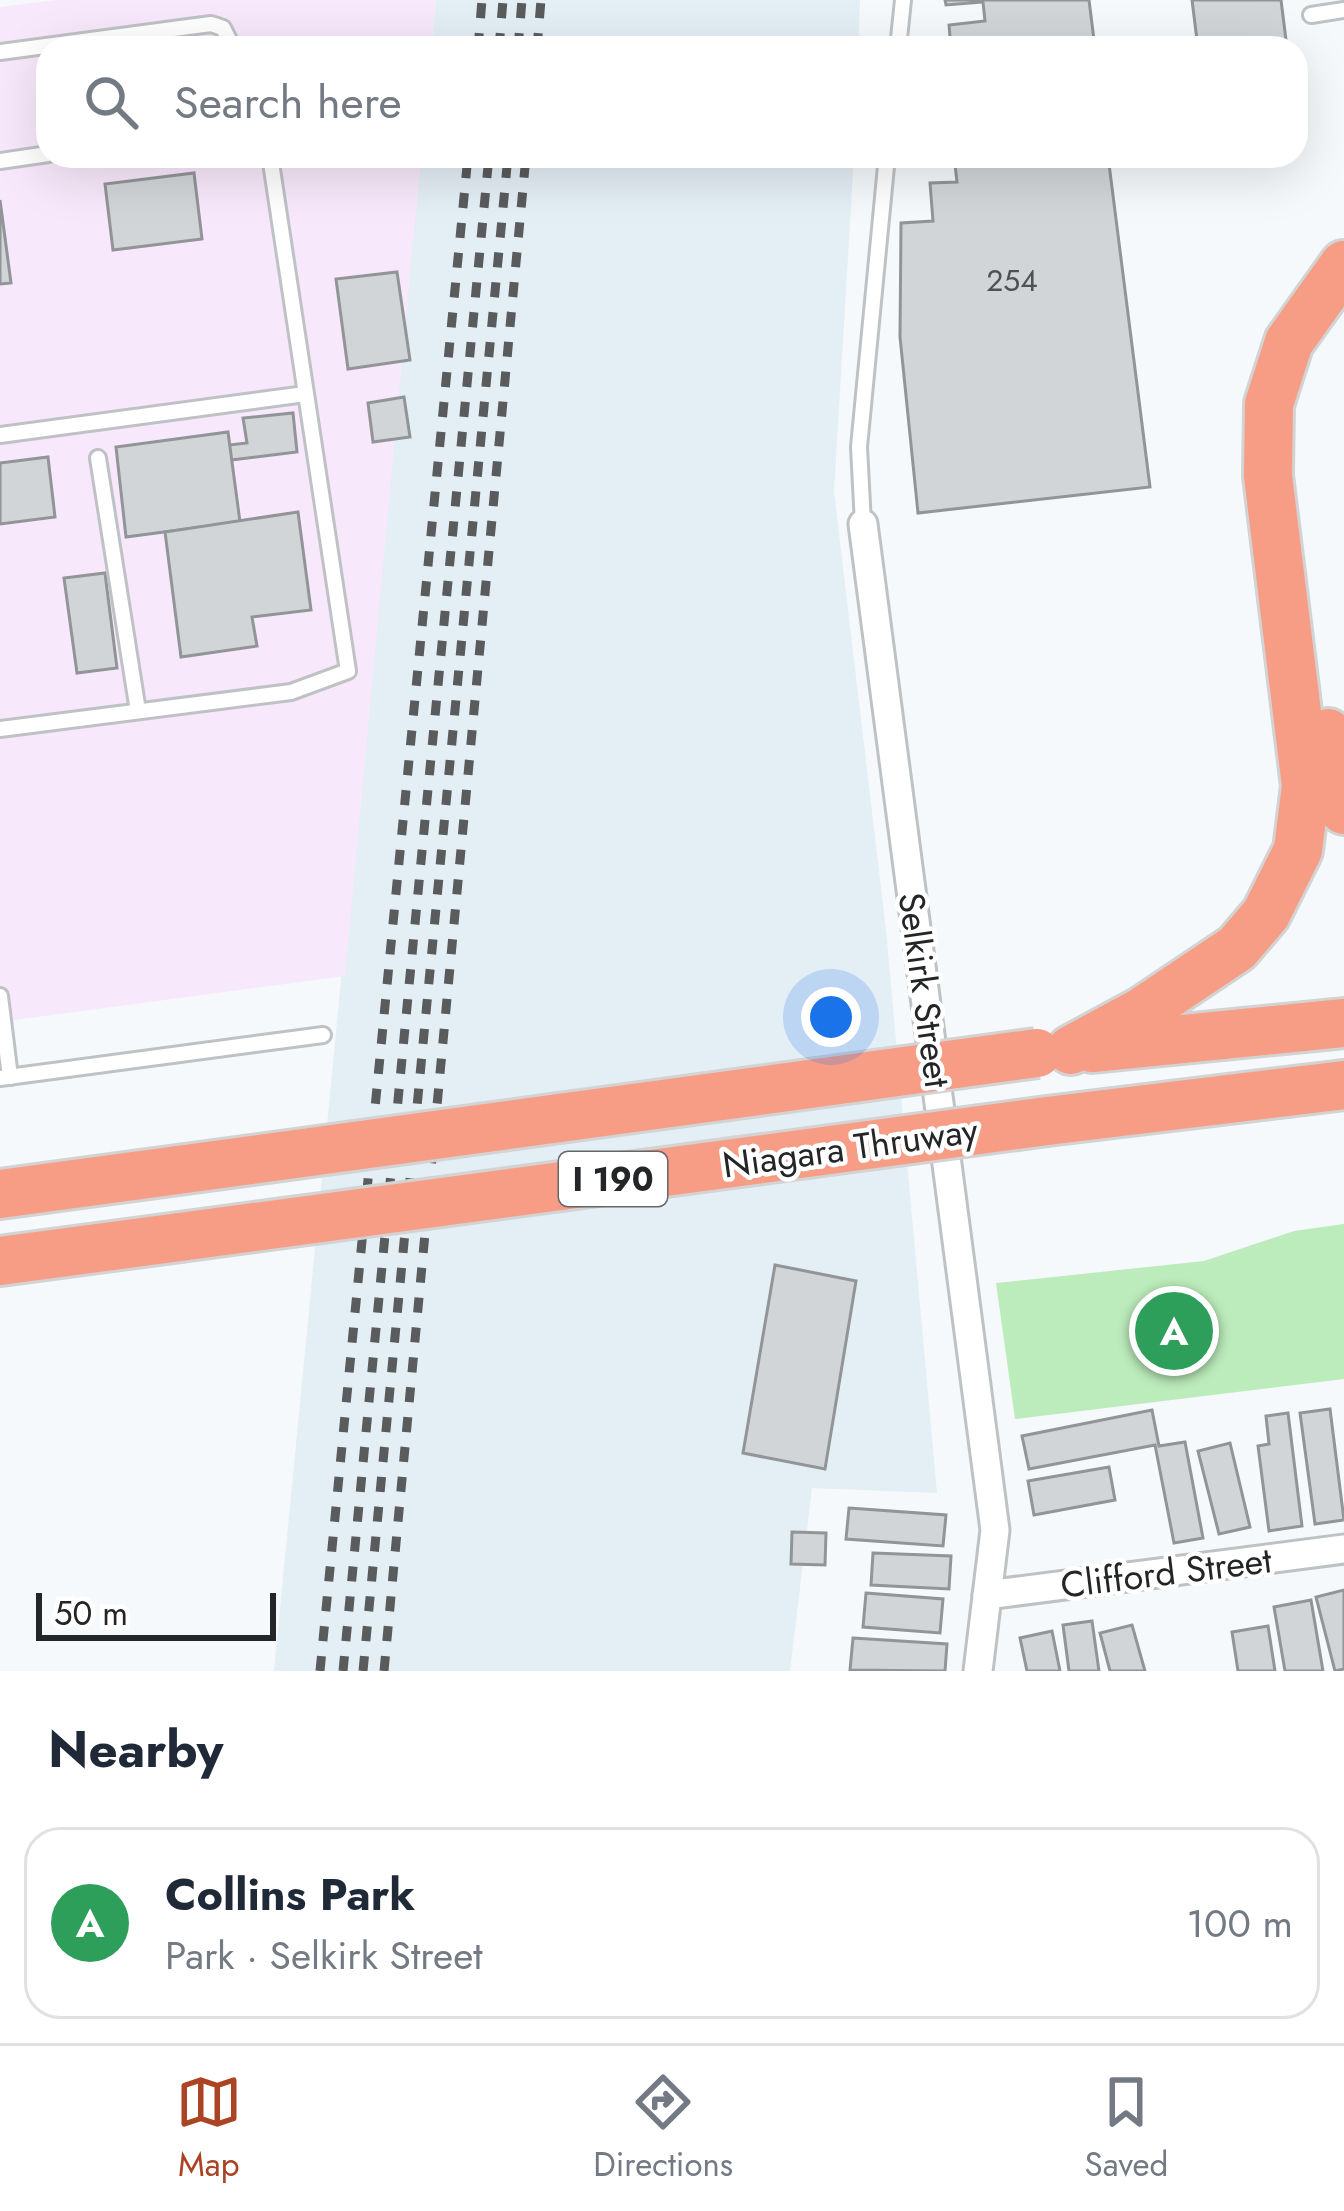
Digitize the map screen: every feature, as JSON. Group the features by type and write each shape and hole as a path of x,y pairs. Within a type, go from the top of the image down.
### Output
{"highway":[{"path":"1054,1052 1143,1012 1237,948 1266,914 1298,850 1306,786 1268,476 1269,404 1289,342 1344,265"},
{"path":"1344,310 1302,387 1294,463 1334,785 1344,810"},
{"name":"Niagara Thruway","path":"0,1194 1054,1052 1344,1023"},
{"name":"Niagara Thruway","path":"0,1261 1344,1085"}],"street":[{"name":"Selkirk Street","path":"862,524 995,1530 978,1671"},
{"name":"Clifford Street","path":"987,1595 1344,1549"}],"lane":[{"path":"899,36 902,0"},
{"path":"1312,15 1344,10"},
{"path":"121,36 211,24 223,28 227,36"},
{"path":"0,52 36,47"},
{"path":"0,161 36,156"},
{"path":"0,729 291,692 348,671 272,168"},
{"path":"862,524 859,447 886,168"},
{"path":"0,435 305,394"},
{"path":"98,458 138,711"},
{"path":"0,996 5,1077 323,1035"}],"shaded area":[{"path":"57,0 436,0 432,36 36,36 36,168 420,168 345,976 0,1022 0,7"},
{"path":"436,0 860,0 858,36 432,36"},
{"path":"420,168 853,168 834,491 886,930 937,1493 812,1488 790,1671 274,1671"}],"green space":[{"path":"1344,1224 1344,1379 1015,1419 996,1283 1204,1261 1294,1231"}],"building":[{"path":"945,0 1089,0 1094,36 950,36 949,25 985,21 983,2 946,5"},
{"path":"1192,0 1281,0 1286,36 1196,36"},
{"path":"955,168 1110,168 1150,487 918,513 900,337 901,223 933,221 930,183 957,182"},
{"path":"194,173 202,239 113,250 105,184"},
{"path":"0,200 11,283 0,284"},
{"path":"397,272 410,360 348,369 336,279"},
{"path":"404,397 410,437 373,442 368,403"},
{"path":"293,413 297,452 231,460 229,445 247,443 243,418"},
{"path":"228,432 240,522 126,537 116,447"},
{"path":"48,457 55,517 0,524 0,463"},
{"path":"298,512 311,610 252,617 257,646 181,657 165,532"},
{"path":"105,573 117,668 77,673 64,578"},
{"path":"775,1265 856,1281 825,1469 743,1453"},
{"path":"1330,1409 1344,1520 1315,1524 1300,1413"},
{"path":"1152,1410 1159,1446 1185,1442 1203,1538 1174,1543 1155,1445 1029,1469 1022,1436"},
{"path":"1288,1413 1302,1526 1269,1531 1258,1446 1269,1444 1266,1416"},
{"path":"1230,1443 1250,1527 1219,1534 1198,1451"},
{"path":"1109,1467 1115,1500 1034,1515 1028,1481"},
{"path":"849,1508 946,1515 943,1546 846,1539"},
{"path":"792,1532 826,1533 825,1565 791,1564"},
{"path":"873,1553 951,1556 949,1589 871,1585"},
{"path":"1344,1590 1344,1669 1335,1671 1316,1597"},
{"path":"866,1593 943,1599 940,1633 863,1627"},
{"path":"1311,1600 1323,1671 1285,1671 1274,1607"},
{"path":"1092,1621 1099,1671 1069,1671 1063,1625"},
{"path":"1132,1625 1145,1671 1110,1671 1100,1633"},
{"path":"1268,1626 1275,1671 1238,1671 1232,1632"},
{"path":"1052,1631 1060,1671 1027,1671 1020,1638"},
{"path":"853,1638 947,1644 945,1671 850,1670"}],"railway":[{"path":"479,36 482,0"},
{"path":"500,36 503,0"},
{"path":"519,36 522,0"},
{"path":"538,36 541,0"},
{"path":"320,1671 467,168"},
{"path":"343,1671 488,168"},
{"path":"363,1671 507,168"},
{"path":"384,1671 525,168"}],"place":[{"name":"Collins Park","path":"1174,1331"}]}
